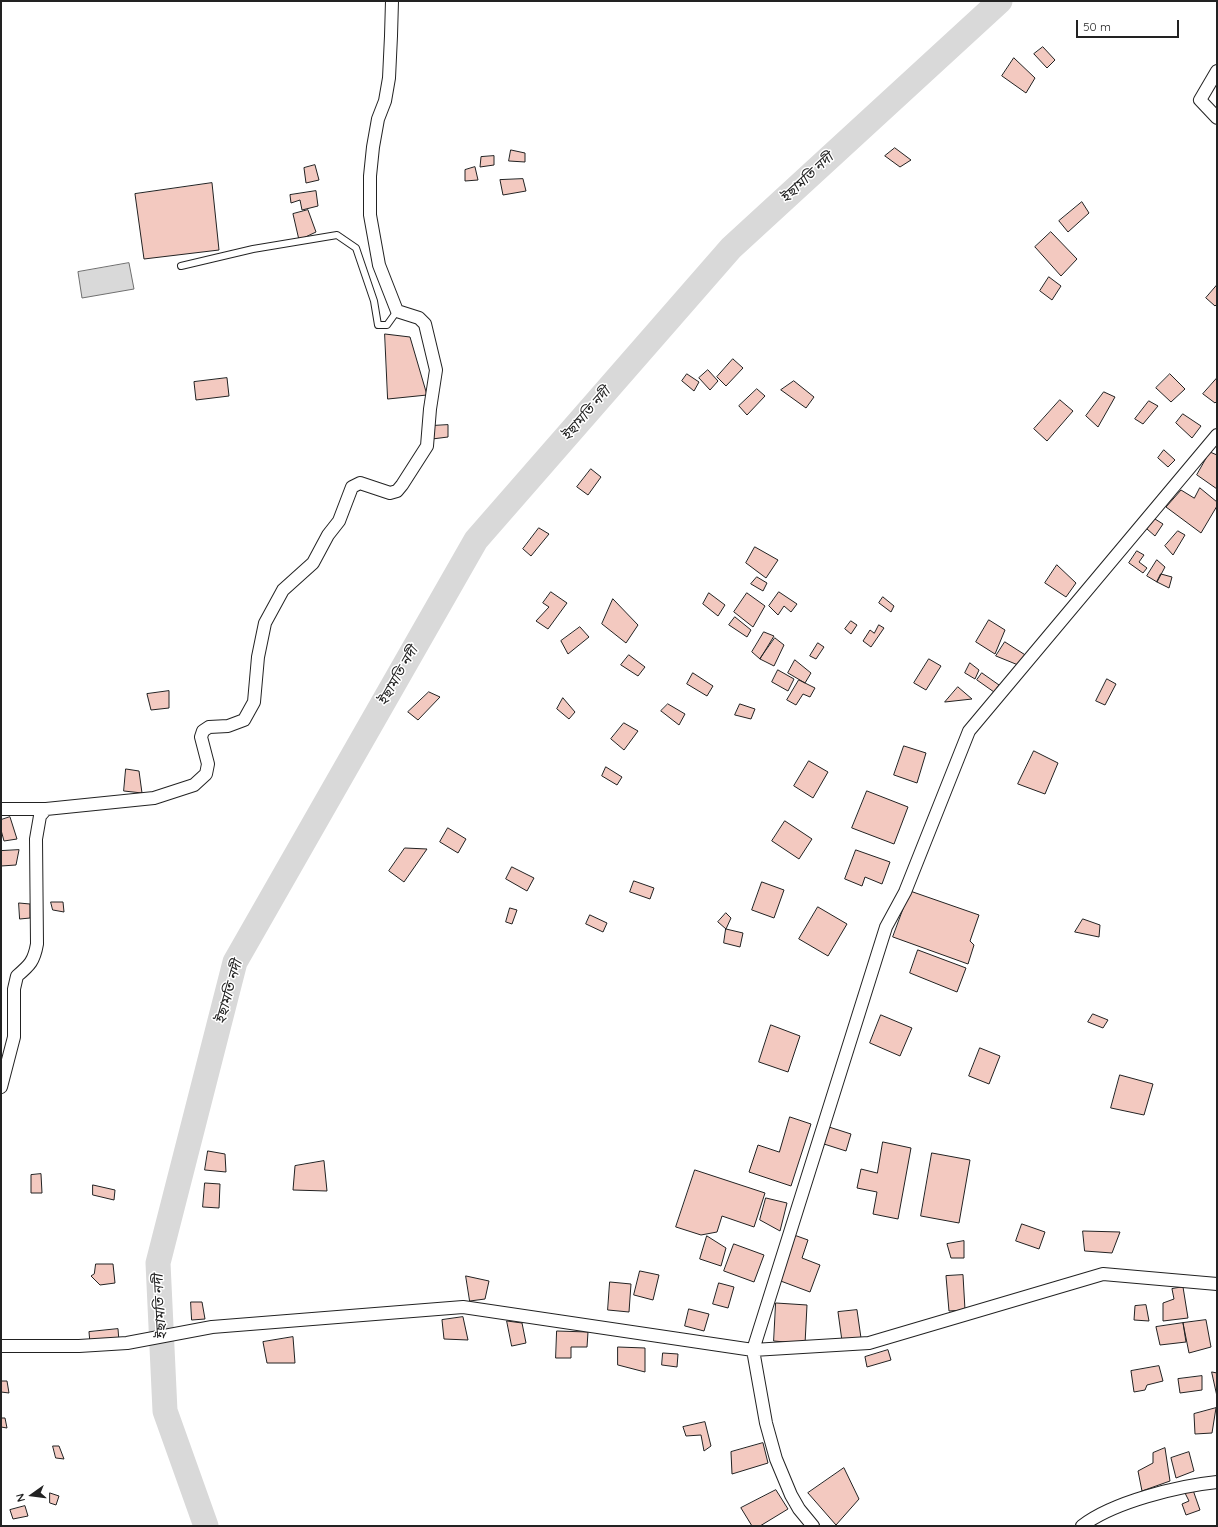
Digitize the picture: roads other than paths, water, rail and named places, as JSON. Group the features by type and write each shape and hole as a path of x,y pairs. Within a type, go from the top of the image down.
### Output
{"street":[{"path":"1,809 46,809 154,798 194,785 206,774 208,764 201,737 203,731 209,727 228,726 244,720 254,702 258,657 265,623 283,590 313,563 328,535 339,521 352,487 360,483 390,493 397,491 427,446 430,409 436,370 425,324 419,318 397,311 379,265 370,215 370,176 378,119 385,101 388,78 392,36 392,1"},
{"path":"1217,71 1200,100 1217,118"},
{"path":"813,1526 799,1509 791,1495 776,1459 766,1423 753,1350 886,927 905,892 969,731 1215,441"},
{"path":"1,1087 14,1037 14,989 17,976 34,958 37,944 36,839 40,816 46,809"},
{"path":"1,1346 79,1346 128,1343 212,1327 463,1307 753,1350 869,1343 1103,1274 1217,1284"},
{"path":"1082,1526 1089,1520 1119,1506 1154,1495 1198,1484 1217,1482"}],"lane":[{"path":"181,266 253,249 337,235 356,248 374,301 378,325 387,325 397,311"}],"waterway":[{"name":"ইছামতি নদী","path":"206,1526 165,1411 158,1263 235,962 476,540 731,248 1000,1"}]}
